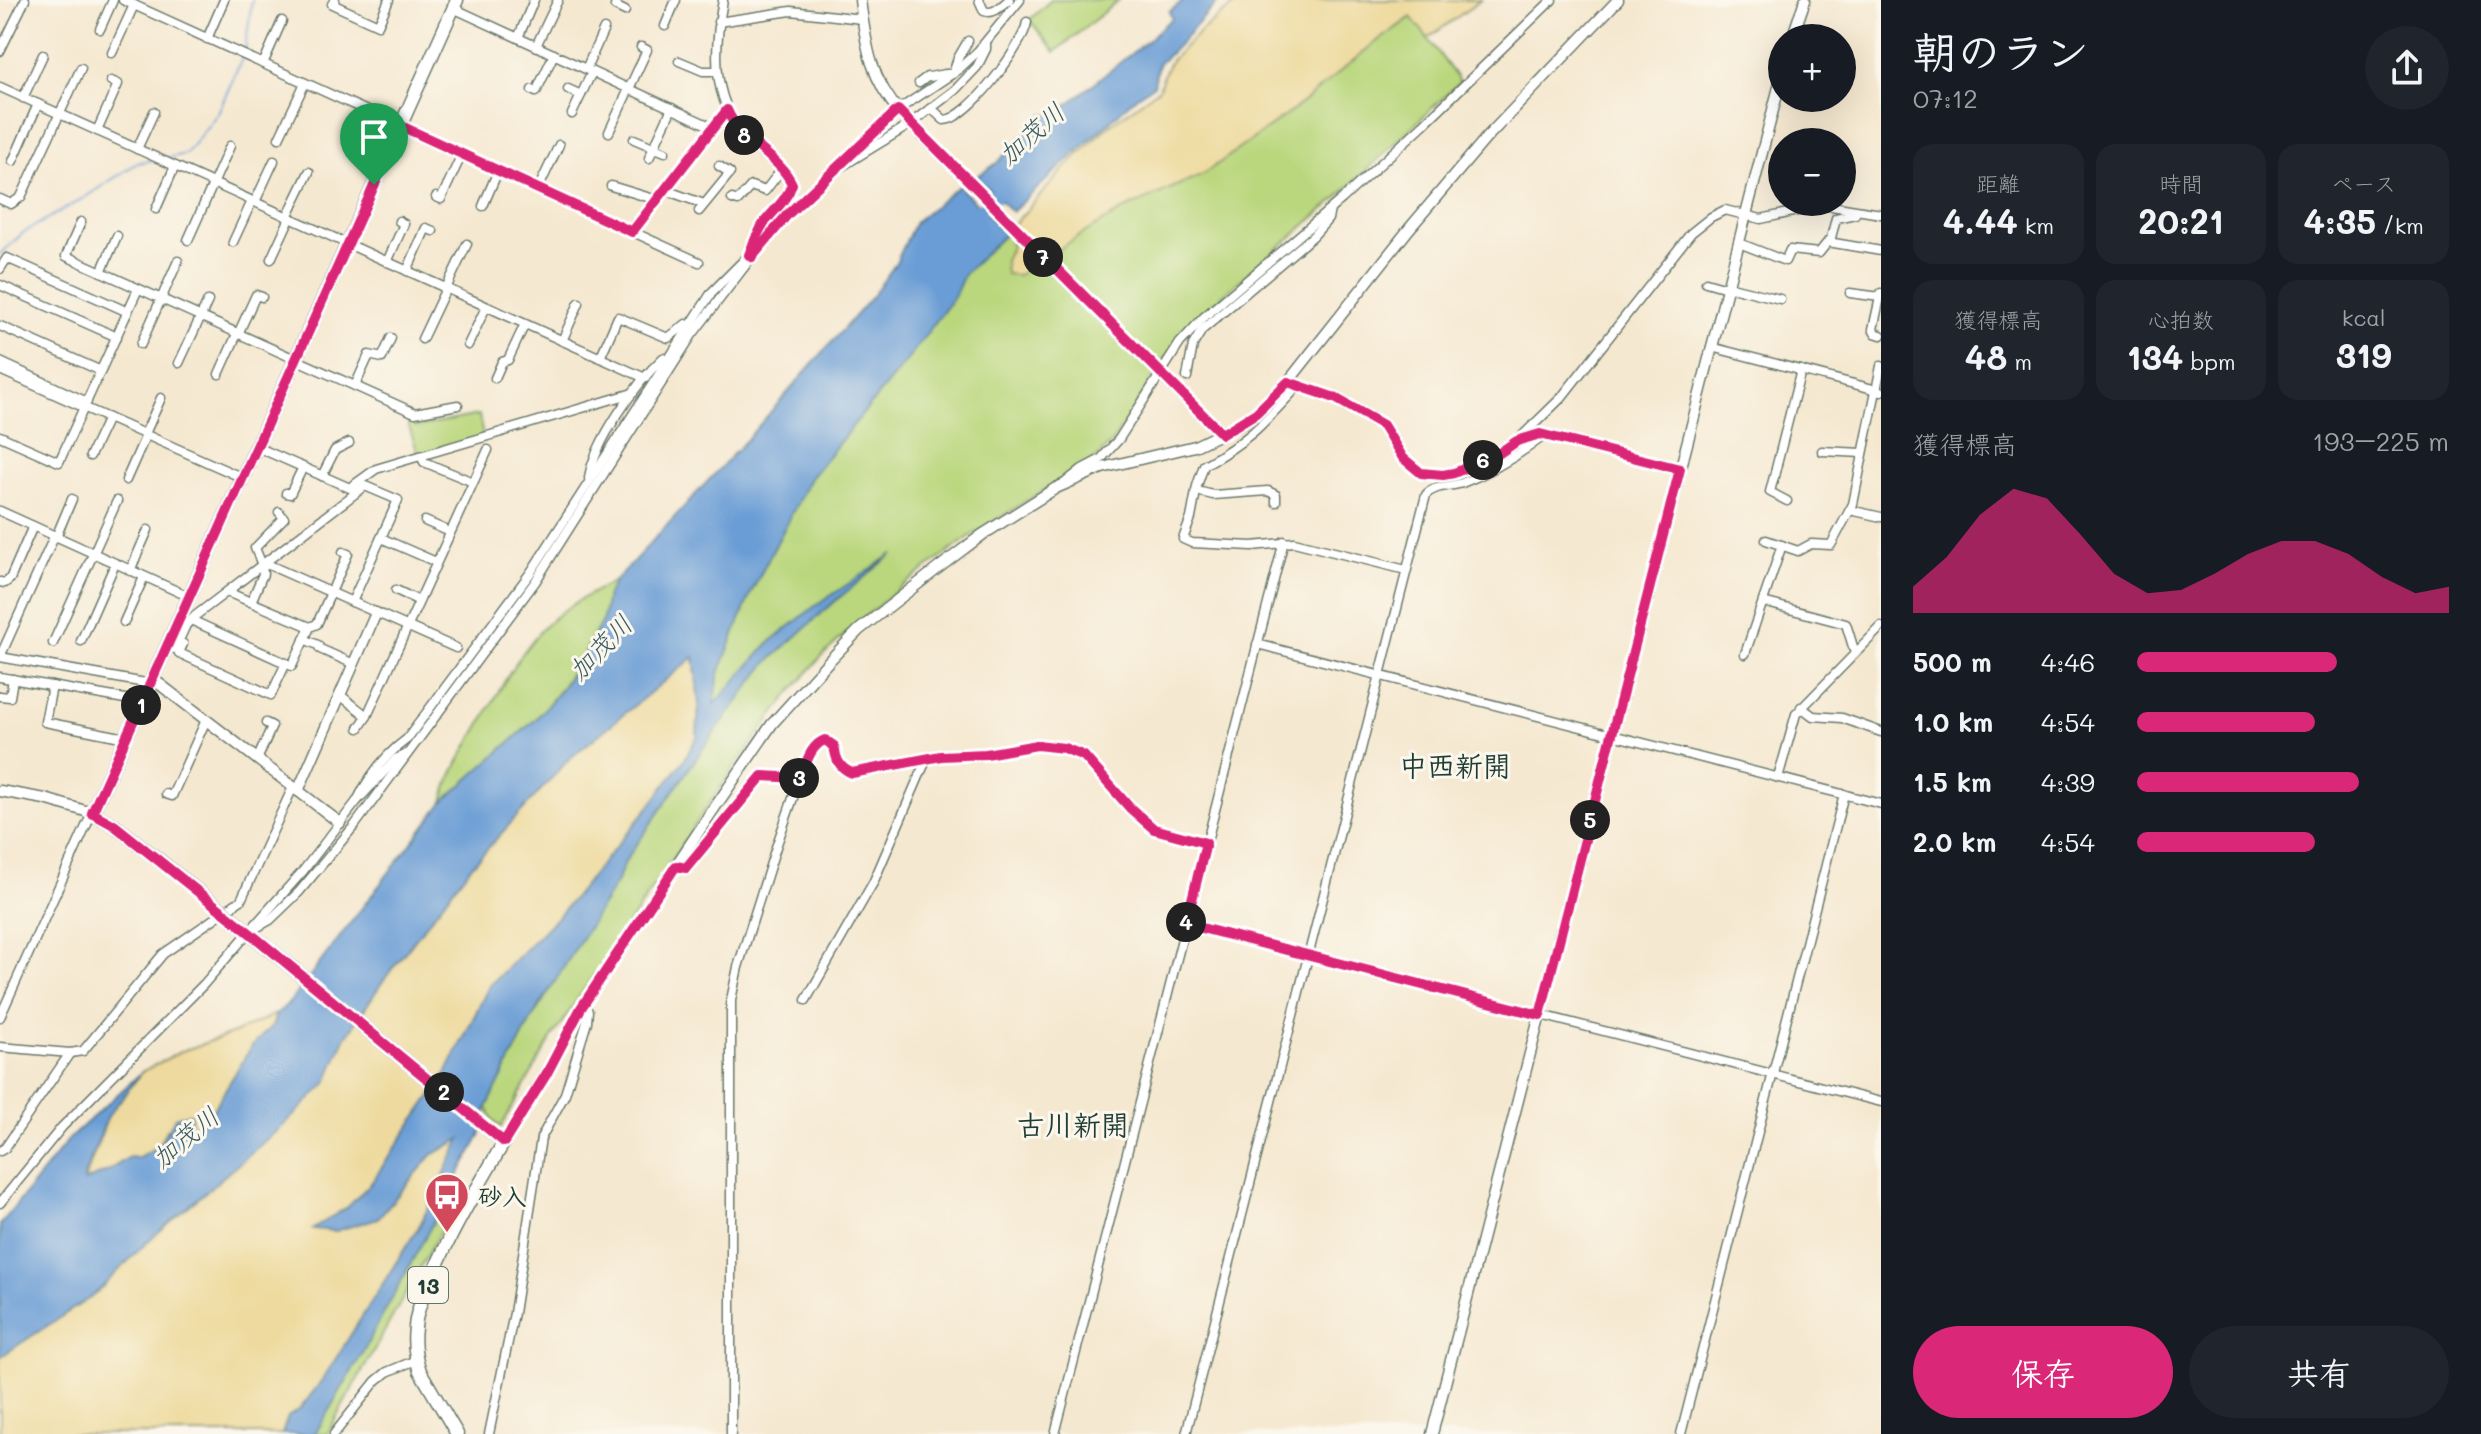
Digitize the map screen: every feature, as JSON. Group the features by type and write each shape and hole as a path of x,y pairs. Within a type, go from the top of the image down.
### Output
{"main road":[{"path":"455,4 92,813 114,825 253,935 500,1138"},
{"name":"13","path":"457,1434 416,1360 415,1327 423,1297 500,1138"}],"street":[{"path":"1,49 25,0"},
{"path":"100,29 113,0"},
{"path":"123,0 699,262"},
{"path":"207,39 224,0"},
{"path":"335,0 332,4 378,25 389,0"},
{"path":"518,38 534,0"},
{"path":"536,46 558,0"},
{"path":"665,26 676,0"},
{"path":"357,801 374,773 393,748 407,739 531,572 690,322 722,280 751,256 761,229 790,189 791,180 782,169 749,141 729,116 717,71 718,22 723,0"},
{"path":"860,0 869,57 876,79 900,113 1222,434"},
{"path":"979,0 987,12 997,10 1009,0"},
{"path":"0,1203 62,1127 299,892 355,825 535,582 692,335 751,256 787,215 834,171 900,113 953,74 986,43 1020,0"},
{"path":"500,1138 547,1073 583,1005 676,866 772,724 799,692 859,630 982,535 1101,459 1119,439 1180,343 1204,317 1423,125 1552,0"},
{"path":"1406,570 1294,542 1252,546 1197,543 1182,537 1191,518 1204,465 1231,451 1259,429 1409,229 1479,147 1618,0"},
{"path":"1797,24 1805,0"},
{"path":"455,4 518,38 712,127"},
{"path":"112,53 134,5"},
{"path":"718,22 791,11 862,19"},
{"path":"263,64 282,21"},
{"path":"931,108 944,120 955,118 1001,70 1022,37 1027,22"},
{"path":"572,114 604,29"},
{"path":"953,74 968,41"},
{"path":"834,171 931,108 977,67 986,43"},
{"path":"609,132 647,50 641,47"},
{"path":"532,90 536,92 554,54"},
{"path":"23,98 43,55"},
{"path":"679,61 703,71 717,71"},
{"path":"0,199 11,204 21,197 81,68"},
{"path":"919,83 927,77 947,72 953,74"},
{"path":"97,131 118,84 111,81"},
{"path":"279,138 305,83"},
{"path":"0,87 645,378"},
{"path":"568,89 581,95"},
{"path":"13,161 38,104"},
{"path":"649,158 672,108"},
{"path":"632,232 727,110"},
{"path":"137,149 154,112"},
{"path":"1432,1434 1773,112"},
{"path":"634,139 665,152"},
{"path":"538,189 559,145"},
{"path":"188,240 230,146"},
{"path":"436,197 441,199 462,154"},
{"path":"233,242 274,161"},
{"path":"156,209 175,166"},
{"path":"665,190 702,207 730,173 719,166"},
{"path":"732,199 738,201 751,186 765,191 782,169"},
{"path":"483,206 498,171"},
{"path":"271,259 309,172"},
{"path":"611,186 657,200"},
{"path":"1294,383 1353,406 1362,415 1383,425 1403,458 1421,473 1454,473 1498,454 1517,441 1561,398 1691,233 1711,217 1725,210 1770,218 1825,205 1881,216"},
{"path":"1187,377 1193,345 1202,330 1313,236 1328,219 1331,208"},
{"path":"1739,243 1785,261 1790,250 1819,253 1828,242 1836,218 1864,213"},
{"path":"387,262 404,224 399,221"},
{"path":"81,222 66,256 415,413 458,405"},
{"path":"407,271 426,228 433,231"},
{"path":"101,272 117,236"},
{"path":"1828,242 1881,251"},
{"path":"422,339 467,244"},
{"path":"0,269 7,258 128,312"},
{"path":"141,344 178,261"},
{"path":"1706,282 1780,299"},
{"path":"0,285 117,337"},
{"path":"0,436 59,462 138,289"},
{"path":"1850,293 1880,295 1873,329 1881,335"},
{"path":"219,374 256,295 262,297"},
{"path":"179,363 208,301"},
{"path":"562,341 579,303"},
{"path":"468,345 486,307"},
{"path":"600,358 618,317 668,338 690,322"},
{"path":"495,378 502,362 508,360 525,324"},
{"path":"0,326 101,371"},
{"path":"355,386 369,355 382,358 391,338"},
{"path":"1711,347 1878,390"},
{"path":"588,483 595,455 633,393 670,353"},
{"path":"0,362 31,380"},
{"path":"1766,540 1798,551 1811,544 1831,545 1850,510 1881,366"},
{"path":"0,370 31,380 243,478"},
{"path":"1787,501 1770,492 1801,370"},
{"path":"1063,484 1102,468 1195,446 1256,413 1294,383"},
{"path":"168,646 175,649 186,625 376,469 422,458 633,393"},
{"path":"126,480 161,398"},
{"path":"90,456 108,418"},
{"path":"1517,441 1540,434 1680,469"},
{"path":"1186,1434 1424,501 1430,490 1450,487 1483,475 1545,435"},
{"path":"322,476 335,450 349,443"},
{"path":"257,447 353,490 365,486 398,500 352,602"},
{"path":"359,728 488,450"},
{"path":"1822,451 1863,453"},
{"path":"422,458 473,482"},
{"path":"286,493 290,494 303,467"},
{"path":"1197,491 1213,495 1268,491 1276,495 1276,502"},
{"path":"72,499 0,657 152,681 340,823"},
{"path":"53,643 117,501"},
{"path":"1850,510 1881,517"},
{"path":"0,511 190,597"},
{"path":"251,602 263,574 255,548 284,518 279,512"},
{"path":"425,521 450,532"},
{"path":"0,582 10,579 33,526"},
{"path":"130,571 148,530"},
{"path":"381,538 436,562"},
{"path":"1055,1434 1284,541"},
{"path":"1745,654 1782,545"},
{"path":"192,621 292,666 310,627 317,624 348,554 343,552"},
{"path":"81,641 115,564"},
{"path":"262,565 269,565 456,648"},
{"path":"124,622 144,577"},
{"path":"396,590 419,601"},
{"path":"227,592 310,627"},
{"path":"1763,602 1846,624 1855,653"},
{"path":"0,1047 70,1053 83,1051 163,954 241,900 376,613"},
{"path":"192,621 179,653 271,695 286,663"},
{"path":"1778,778 1796,714 1881,627"},
{"path":"304,639 354,664"},
{"path":"1257,644 1881,804"},
{"path":"0,677 142,702"},
{"path":"0,696 10,697 13,679"},
{"path":"52,686 45,722 126,738"},
{"path":"340,695 367,716"},
{"path":"1801,707 1813,716 1842,718 1881,732"},
{"path":"166,794 172,796 206,720"},
{"path":"257,760 272,726 266,723"},
{"path":"731,1434 731,1000 738,967 776,847 813,748 825,740 834,746 843,770 852,773 927,758 986,754 1037,745 1064,748 1084,756 1130,808 1154,829 1206,843"},
{"path":"253,935 357,801 396,759 409,753"},
{"path":"806,1000 873,883 927,758"},
{"path":"676,866 686,868 762,776 800,778"},
{"path":"0,791 45,799 92,813 0,1017"},
{"path":"1681,1434 1844,794"},
{"path":"1186,924 1881,1102"},
{"path":"489,1434 514,1313 541,1138 565,1094 587,1022 588,1011 583,1005"},
{"path":"0,1151 70,1053"},
{"path":"334,1434 376,1381 387,1372 416,1360"}],"green space":[{"path":"1051,0 1119,0 1055,52 1029,20"},
{"path":"1412,17 1460,82 1338,197 1201,314 1177,340 1115,438 1098,457 972,535 901,587 821,657 732,770 551,1039 501,1127 493,1121 487,1107 531,1020 616,883 626,860 704,747 766,664 883,562 814,607 769,643 713,707 719,673 750,595 810,478 904,364 954,297 964,274 1006,233 1012,245 1005,260 1018,275 1127,208 1205,173 1296,108 1373,44"},
{"path":"410,414 416,427 479,415 483,437 419,456 405,415"},
{"path":"616,580 607,595 603,619 558,692 536,719 443,802 458,762 528,646 563,611"},
{"path":"455,1181 465,1187 327,1434 315,1434"}],"sand":[{"path":"1240,0 1481,0 1428,38 1411,17 1373,44 1296,108 1205,173 1127,208 1018,275 1006,274 1005,261 1012,245 1006,233 1107,127 1159,89 1171,60"},
{"path":"694,656 699,704 697,737 684,760 562,912 489,986 446,1074 372,1182 349,1206 314,1229 336,1231 378,1218 432,1155 462,1138 421,1223 323,1379 300,1409 288,1417 282,1434 0,1434 0,1357 94,1295 148,1241 286,1123 325,1084 345,1039 383,981 468,870 569,759"},
{"path":"276,1014 273,1025 252,1046 209,1116 194,1128 167,1129 157,1147 137,1158 129,1157 84,1182 108,1116 143,1071 182,1051"}],"water":[{"path":"1184,0 1220,0 1158,64 1154,85 1137,96 1012,212 976,177 997,163 1044,114 1053,116 1147,41 1172,18 1169,12"},
{"path":"959,186 1006,233 964,274 954,297 904,364 810,478 750,595 719,673 714,705 769,643 814,607 893,554 835,601 766,664 626,860 616,883 531,1020 487,1107 480,1136 315,1434 282,1434 288,1417 300,1409 323,1379 421,1223 461,1139 432,1155 378,1218 336,1231 313,1229 349,1206 372,1182 446,1074 489,986 562,912 684,760 697,737 699,704 694,657 569,759 468,870 383,981 345,1038 326,1084 286,1123 148,1241 94,1295 0,1357 0,1225 69,1139 143,1071 108,1116 84,1182 130,1157 137,1158 157,1147 176,1117 191,1113 191,1128 209,1116 252,1046 273,1025 276,1014 290,1002 443,802 536,719 559,692 603,619 607,595 616,580 748,438 873,295 896,263 915,222"}],"waterway":[{"path":"245,50 252,0"},
{"path":"167,158 186,154 218,113 243,56"},
{"path":"0,254 23,233 137,163 153,160"},
{"name":"加茂川","path":"968,222 1008,184"},
{"path":"34,659 108,672"}],"place":[{"name":"砂入","path":"447,1234"}],"district":[{"name":"中西新開","path":"1455,765"},
{"name":"古川新開","path":"1073,1124"}],"route":[{"path":"727,110 749,141 786,173 792,184 761,229 749,255 752,257 787,215 898,110 1222,434 1256,413 1288,382 1353,406 1362,415 1383,425 1403,458 1421,473 1454,473 1498,454 1517,441 1540,434 1680,469 1540,1015 1186,924 1206,843 1154,829 1130,808 1093,764 1084,756 1064,748 1037,745 986,754 941,756 852,773 843,770 834,746 825,740 813,748 800,778 762,776 686,868 676,866 581,1008 547,1073 504,1142 234,920 114,825 92,813 374,185 401,126 632,232 727,110"}]}
